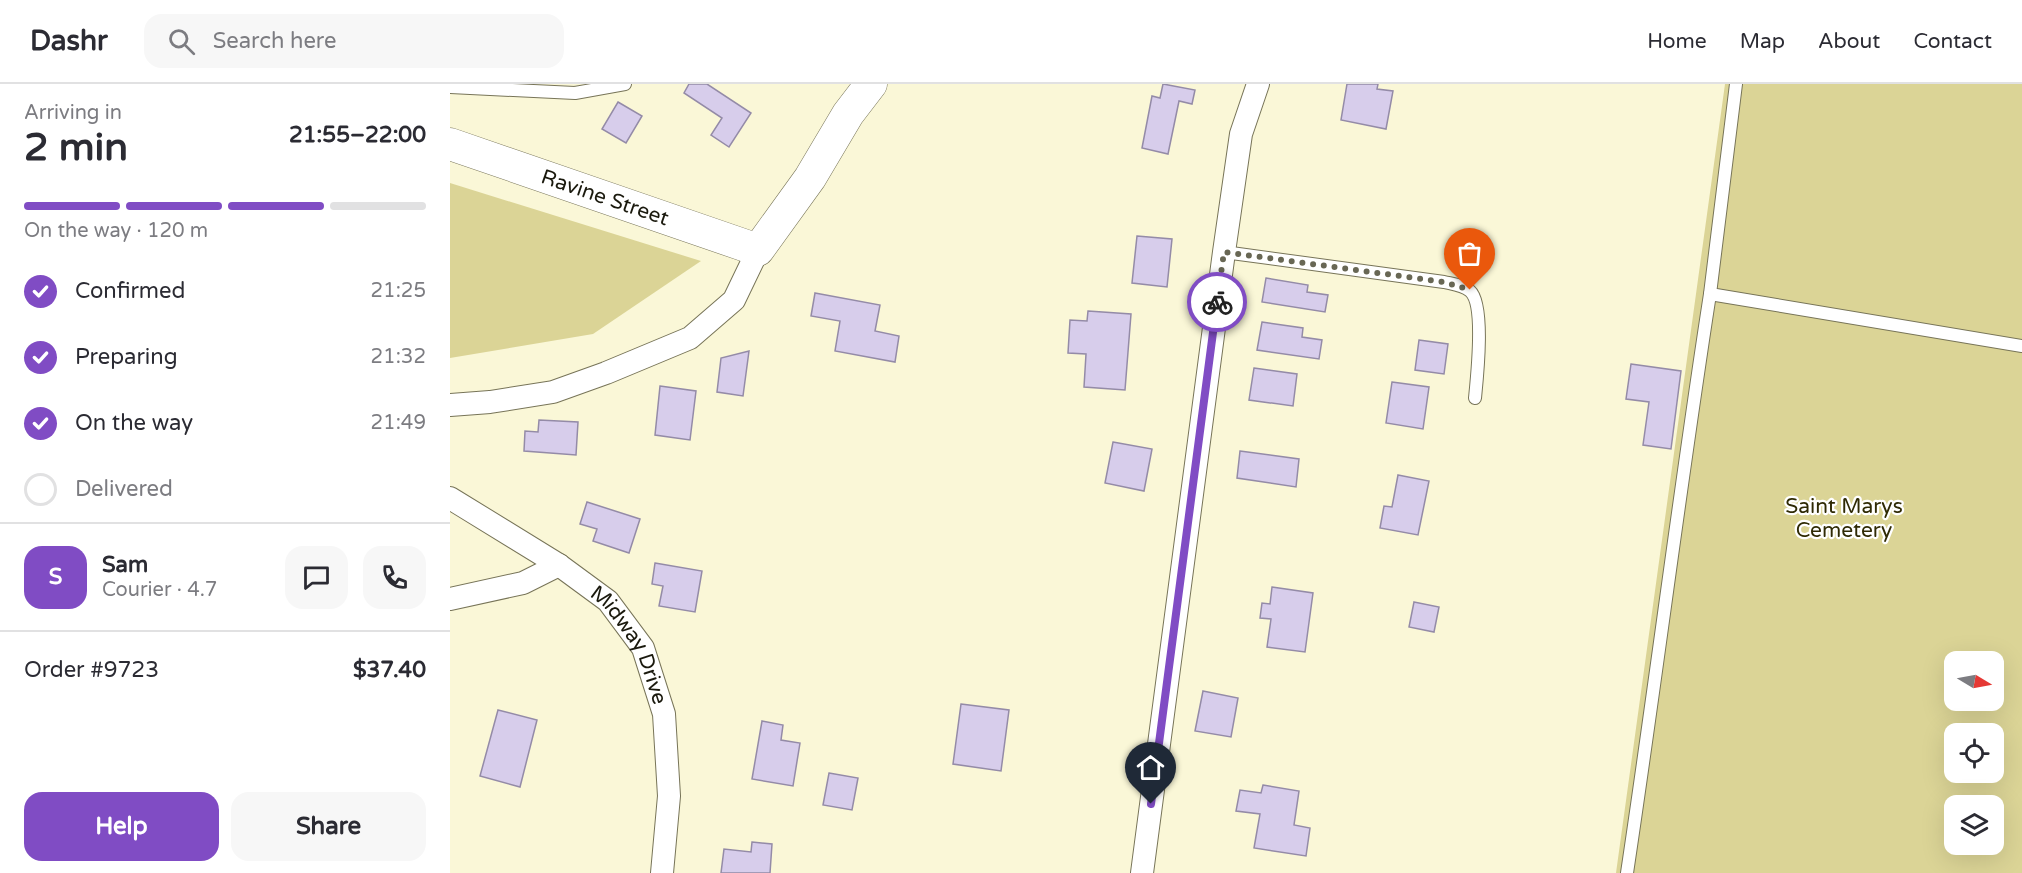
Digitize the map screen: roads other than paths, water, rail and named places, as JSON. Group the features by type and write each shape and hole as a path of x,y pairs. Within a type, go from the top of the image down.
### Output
{"street":[{"path":"450,405 490,402 553,392 690,338 734,300 758,250 810,178 848,114 871,84"},
{"path":"1142,873 1241,134 1258,84"},
{"name":"Ravine Street","path":"450,144 758,250"},
{"name":"Midway Drive","path":"450,498 559,565 608,601 643,648 664,714 669,796 662,873"},
{"path":"450,599 523,583 559,565"}],"lane":[{"path":"450,87 575,93 625,84"},
{"path":"1627,873 1658,664 1682,476 1710,294 1736,84"},
{"path":"1224,252 1444,282 1470,290 1477,307 1479,344 1475,398"},
{"path":"1710,294 2022,346"}],"park label":[{"name":"Saint Marys Cemetery","path":"1844,518"}]}
